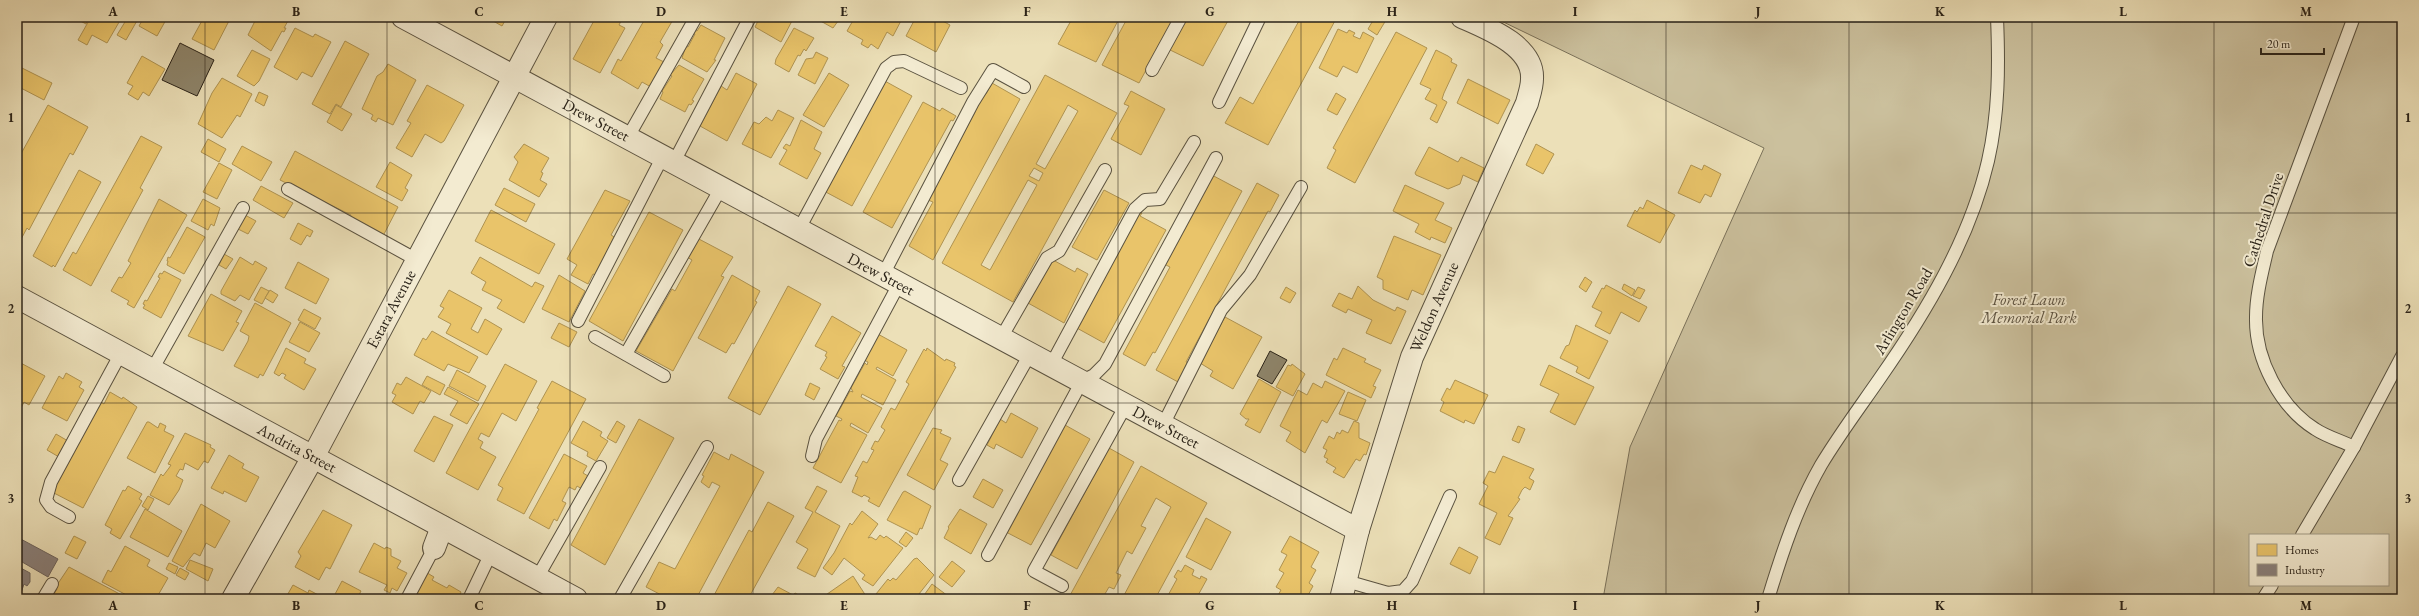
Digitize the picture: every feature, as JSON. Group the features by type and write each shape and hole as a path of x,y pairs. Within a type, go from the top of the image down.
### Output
{"street":[{"name":"Drew Street","path":"404,17 1358,530"},
{"name":"Estara Avenue","path":"233,599 313,457 546,17"},
{"name":"Weldon Avenue","path":"1344,590 1358,530 1412,356 1527,103 1532,78 1528,58 1500,35 1462,17"},
{"name":"Andrita Street","path":"17,297 576,599"},
{"path":"434,548 442,527"}],"lane":[{"path":"628,137 696,17"},
{"path":"578,321 668,159 750,17"},
{"path":"1152,70 1181,17"},
{"path":"1219,102 1260,17"},
{"name":"Arlington Road","path":"1768,599 1795,517 1821,466 1926,305 1942,278 1963,234 1988,161 1993,131 1999,62 1997,17"},
{"name":"Cathedral Drive","path":"2354,17 2267,251 2259,286 2256,318 2258,340 2264,363 2279,393 2315,429 2354,447"},
{"path":"799,230 886,68 894,62 904,60 961,88"},
{"path":"812,456 816,439 973,102 993,70 1024,87"},
{"path":"1051,365 1135,209 1145,200 1160,199 1194,142"},
{"path":"988,555 1082,381 1094,375 1105,364 1216,158"},
{"path":"1001,338 1047,258 1059,251 1105,170"},
{"path":"1162,425 1221,310 1250,275 1301,187"},
{"path":"626,354 721,188"},
{"path":"288,189 417,260"},
{"path":"152,370 243,208"},
{"path":"595,337 664,376"},
{"path":"69,517 51,507 46,500 51,482 122,354"},
{"path":"959,480 1030,354"},
{"path":"2303,534 2354,447 2402,356"},
{"path":"1062,586 1034,571 1126,405"},
{"path":"620,599 707,447"},
{"path":"537,578 600,467"},
{"path":"1344,590 1388,593 1403,591 1412,581 1450,496"},
{"path":"407,599 434,548"},
{"path":"469,599 491,553"},
{"path":"43,599 52,584"},
{"path":"2263,599 2271,586"}],"green space":[{"name":"Forest Lawn Memorial Park","path":"1493,17 2402,17 2402,599 1603,599 1630,447 1764,148"}],"building: Homes":[{"path":"73,17 89,17 86,24"},
{"path":"91,17 122,17 107,43 92,35 87,45 78,40"},
{"path":"128,17 138,19 126,40 117,35"},
{"path":"144,17 167,18 157,36 139,26"},
{"path":"204,17 231,17 214,50 192,39"},
{"path":"257,17 284,17 289,19 284,28 286,28 284,32 282,31 271,51 248,35"},
{"path":"486,17 507,17 502,26"},
{"path":"596,17 623,17 619,25 625,28 600,73 573,59"},
{"path":"646,17 674,18 660,42 663,45 656,58 664,62 651,87 642,82 638,89 611,73 618,59 621,61"},
{"path":"760,17 794,17 781,42 755,27"},
{"path":"819,17 841,17 833,28 817,19"},
{"path":"855,17 903,17 893,36 887,32 878,49 871,44 868,48 861,44 863,40 847,31"},
{"path":"916,17 935,17 950,25 936,52 906,36"},
{"path":"1073,17 1120,17 1096,62 1058,44"},
{"path":"1128,17 1175,17 1139,83 1102,65"},
{"path":"1192,17 1230,17 1203,66 1166,48 1186,19 1190,21"},
{"path":"1297,17 1337,17 1268,145 1225,123 1240,97 1253,104 1300,19"},
{"path":"1375,17 1386,20 1377,35 1368,29"},
{"path":"701,25 725,38 714,60 716,60 707,72 682,58 686,46 688,47 695,34 693,34 695,30 697,31"},
{"path":"295,28 313,37 315,34 331,42 312,77 302,72 297,80 274,67"},
{"path":"794,28 814,38 806,51 804,49 800,56 798,55 789,72 775,64 776,59"},
{"path":"1338,29 1347,33 1349,30 1355,33 1353,36 1360,39 1363,32 1374,38 1357,73 1343,66 1337,77 1319,68"},
{"path":"1396,32 1427,48 1355,183 1327,168 1336,150 1333,148"},
{"path":"345,41 369,54 341,107 336,104 330,114 312,104"},
{"path":"252,50 270,59 259,81 254,86 237,76"},
{"path":"1436,50 1448,56 1452,59 1451,62 1457,65 1444,93 1442,99 1447,102 1437,123 1430,119 1437,105 1425,99 1431,89 1420,84"},
{"path":"816,52 828,58 815,84 798,75 806,59 813,58"},
{"path":"142,56 165,69 149,96 143,92 138,100 128,94 133,86 127,83"},
{"path":"388,64 416,80 393,125 378,118 376,122 371,119 373,115 362,109 377,76 383,72"},
{"path":"679,65 704,79 692,100 694,101 691,105 689,104 685,112 660,99 663,92 662,91 672,76 670,75"},
{"path":"18,66 52,83 44,100 17,86"},
{"path":"736,73 757,84 727,141 700,126 721,86 727,90"},
{"path":"829,73 849,85 824,127 803,115"},
{"path":"1045,75 1117,113 1013,302 942,263","holes":["1068,105 1078,111 1045,169 1036,164","1034,168 1043,173 1039,181 1029,176","1028,180 1037,185 990,270 981,265"]},
{"path":"222,78 252,94 240,117 237,115 222,138 198,124 212,93"},
{"path":"1468,79 1510,100 1498,124 1457,103"},
{"path":"883,80 912,96 852,206 822,190"},
{"path":"992,83 1020,99 933,260 909,246 933,202 928,200 975,112 971,110 981,91 986,94"},
{"path":"427,85 464,105 444,141 441,143 425,134 412,157 396,148 411,123 407,121"},
{"path":"1131,91 1165,109 1141,155 1111,139 1129,106 1124,104"},
{"path":"259,92 268,96 264,106 255,101"},
{"path":"1336,93 1346,99 1337,115 1327,110"},
{"path":"923,102 940,111 942,108 956,116 953,121 951,120 892,228 863,212"},
{"path":"48,105 88,127 73,155 70,153 29,230 27,228 19,243 17,242 17,161"},
{"path":"336,105 352,114 342,131 327,122"},
{"path":"778,110 794,118 771,158 742,144 754,122 759,124 766,117 772,121"},
{"path":"801,120 822,132 814,149 821,153 807,179 779,164 787,150 783,148 786,144 790,146"},
{"path":"141,136 162,147 140,188 143,190 91,286 63,270 73,252 76,254"},
{"path":"208,139 226,149 219,162 201,152"},
{"path":"524,144 549,158 541,172 543,173 540,180 547,184 539,197 509,180 518,162 514,157"},
{"path":"1536,144 1554,154 1543,174 1526,165"},
{"path":"242,146 272,162 261,181 232,164"},
{"path":"1429,147 1458,162 1461,157 1484,168 1478,182 1463,175 1460,184 1448,189 1416,175 1415,173"},
{"path":"295,151 398,207 382,238 349,219 351,215 280,180"},
{"path":"390,162 412,175 405,188 408,190 402,201 376,187"},
{"path":"219,163 232,170 217,199 203,192"},
{"path":"1691,165 1702,170 1704,165 1721,174 1711,197 1705,194 1700,203 1678,193"},
{"path":"79,170 101,182 55,267 53,265 52,267 33,256"},
{"path":"1210,174 1242,191 1155,353 1153,352 1145,366 1123,354 1170,267 1164,264"},
{"path":"1257,183 1279,195 1270,212 1268,211 1228,284 1186,362 1188,363 1178,382 1156,370"},
{"path":"1405,185 1444,203 1435,220 1452,228 1445,243 1431,237 1430,240 1415,232 1419,224 1393,211"},
{"path":"261,186 293,203 284,218 253,200"},
{"path":"504,188 535,204 526,222 495,205"},
{"path":"605,190 630,201 611,235 616,238 596,275 593,274 588,284 571,275 577,265 567,259"},
{"path":"1104,190 1129,203 1097,260 1072,247"},
{"path":"159,199 187,215 134,308 127,304 129,301 111,291 119,277 122,278 131,263 128,261"},
{"path":"203,199 220,208 214,226 211,224 208,230 191,221"},
{"path":"1647,200 1675,215 1660,243 1627,226 1635,210 1637,212 1640,207 1643,209"},
{"path":"491,210 555,244 539,274 475,241"},
{"path":"1139,211 1142,213 1140,216 1166,230 1104,343 1075,327"},
{"path":"649,212 683,230 623,341 589,321"},
{"path":"245,215 256,221 248,234 238,229"},
{"path":"298,223 313,231 310,237 307,235 301,245 290,239"},
{"path":"187,227 205,237 184,274 167,265 167,261"},
{"path":"1394,236 1441,255 1423,295 1412,290 1408,300 1383,289 1383,280 1377,277"},
{"path":"697,238 733,257 721,276 724,277 673,371 636,351 672,289 675,291 692,260 687,257"},
{"path":"224,254 233,259 226,269 219,265"},
{"path":"240,257 253,265 255,261 267,268 249,300 240,295 235,301 221,294 221,291"},
{"path":"480,257 532,287 535,282 544,286 524,323 497,308 502,300 482,290 486,282 471,273"},
{"path":"1053,260 1075,272 1077,268 1088,274 1064,323 1028,303"},
{"path":"298,262 329,279 316,304 285,288"},
{"path":"164,271 181,280 161,318 143,308 145,305 143,304 145,300 147,301 160,278 158,277 160,273 162,274"},
{"path":"559,275 585,291 569,322 542,309"},
{"path":"732,275 760,291 755,301 757,302 734,344 732,343 726,353 698,338"},
{"path":"1585,277 1592,282 1586,292 1579,287"},
{"path":"1624,284 1635,290 1632,296 1622,289"},
{"path":"1606,285 1647,307 1639,322 1621,312 1610,334 1595,326 1602,312 1592,307 1602,288 1604,289"},
{"path":"788,286 821,304 760,415 728,398"},
{"path":"1358,286 1373,300 1395,311 1397,307 1406,311 1391,344 1366,333 1372,320 1348,309 1346,313 1332,306 1339,293 1352,299"},
{"path":"261,287 269,291 262,304 254,300"},
{"path":"1286,287 1296,293 1290,303 1280,298"},
{"path":"1638,287 1645,290 1640,299 1633,296"},
{"path":"270,290 278,295 273,303 265,298"},
{"path":"449,290 482,308 471,329 478,333 485,319 502,329 487,355 446,333 451,324 438,317 444,308 440,306"},
{"path":"211,294 242,311 236,322 239,323 223,351 188,336"},
{"path":"255,303 291,323 263,376 260,374 258,378 234,366 248,341 249,336 240,331"},
{"path":"304,309 321,318 315,329 298,320"},
{"path":"832,316 861,333 842,366 845,367 838,379 820,369 827,357 825,356 827,352 815,346"},
{"path":"1225,317 1262,337 1233,389 1210,376 1213,371 1200,363"},
{"path":"300,322 320,333 309,352 289,342"},
{"path":"559,323 577,332 569,347 551,338"},
{"path":"1576,325 1608,341 1589,379 1576,372 1578,367 1560,358 1566,346 1569,345"},
{"path":"432,331 478,357 469,373 448,364 444,371 414,355 423,338 426,340"},
{"path":"876,333 907,350 893,376 877,367 876,369 896,380 883,405 862,394 861,397 882,408 868,433 851,423 850,426 867,435 841,483 813,468 839,420 841,421 842,419 836,416 850,391 853,392 851,388 865,363 867,365 868,362 862,359"},
{"path":"286,348 306,359 304,363 316,369 304,390 284,378 286,375 282,373 279,376 274,373"},
{"path":"927,348 945,361 946,359 955,363 954,366 956,367 879,507 868,501 870,498 864,495 862,497 852,492 858,477 855,476 863,461 867,463 874,450 871,449 875,441 878,442 885,430 881,427 891,408 895,410 909,384 906,382 924,349 926,351"},
{"path":"1343,348 1366,359 1364,362 1381,370 1373,386 1376,387 1371,398 1326,375 1334,358 1337,360"},
{"path":"17,361 45,376 29,405 24,402 21,408 17,408"},
{"path":"505,364 537,381 516,421 502,413 489,437 481,433 478,439 483,442 480,448 496,457 478,490 446,473"},
{"path":"1292,364 1305,374 1293,396 1276,387 1288,365 1291,366"},
{"path":"1549,365 1594,387 1575,425 1550,412 1559,394 1540,385"},
{"path":"457,370 486,386 478,401 449,386"},
{"path":"66,373 82,382 79,387 84,390 67,421 42,408 59,376 63,379"},
{"path":"427,376 445,385 440,395 422,385"},
{"path":"406,377 431,391 424,403 420,401 413,414 392,402 396,395 392,393 397,383 401,385"},
{"path":"1259,379 1281,392 1260,433 1245,425 1249,419 1246,419 1240,414"},
{"path":"1455,380 1488,395 1474,424 1465,420 1464,423 1440,411 1444,402 1441,400 1447,388 1450,390"},
{"path":"552,381 586,399 524,514 497,500 503,488 498,485 539,409 537,408"},
{"path":"1325,381 1345,391 1327,423 1322,420 1305,453 1286,441 1291,432 1280,426 1298,390 1307,395 1313,383 1322,388"},
{"path":"810,383 820,388 814,400 805,395"},
{"path":"448,387 479,404 467,424 450,415 458,401 444,394"},
{"path":"110,392 122,399 123,397 137,407 83,508 52,492 95,412 101,402 104,404"},
{"path":"1348,392 1366,400 1357,421 1339,414"},
{"path":"1011,413 1038,428 1022,458 996,444 994,449 987,445 1000,419 1006,423"},
{"path":"434,416 453,425 434,462 414,451"},
{"path":"639,419 674,438 605,565 571,545"},
{"path":"583,421 602,432 600,436 608,441 596,461 587,456 588,452 571,443"},
{"path":"617,421 625,426 616,443 607,438"},
{"path":"1354,421 1359,423 1359,438 1370,443 1366,455 1364,454 1360,461 1356,459 1344,478 1333,472 1336,468 1326,462 1328,459 1324,457 1327,450 1323,448 1329,436 1334,439 1337,432 1340,434 1342,430 1348,433"},
{"path":"147,422 158,428 160,423 166,426 164,431 174,436 155,473 127,458"},
{"path":"1065,425 1090,439 1031,545 1006,532"},
{"path":"1518,426 1525,429 1519,443 1512,440"},
{"path":"933,428 942,430 940,433 951,438 940,460 948,464 934,490 907,475"},
{"path":"185,433 211,445 210,447 215,450 208,463 204,461 198,470 185,463 183,470 180,469 176,476 183,480 179,490 169,505 150,495 161,474 163,476 171,465 168,464"},
{"path":"56,434 68,441 59,457 47,450"},
{"path":"1109,448 1134,462 1077,569 1051,555"},
{"path":"714,452 729,460 731,454 764,472 696,599 669,599 646,587 659,562 675,569 720,486 712,482 709,488 701,482 704,476 702,475"},
{"path":"564,454 587,466 583,473 588,476 582,489 577,486 575,490 569,487 562,501 566,503 557,521 554,519 549,529 529,518"},
{"path":"229,455 244,464 242,468 259,477 246,502 224,491 223,494 211,488"},
{"path":"1503,456 1534,469 1529,478 1534,481 1530,490 1525,487 1522,490 1518,498 1520,499 1508,516 1513,518 1500,545 1485,538 1497,513 1479,504 1488,486 1483,483 1489,471 1495,473"},
{"path":"1141,466 1207,503 1155,599 1122,599 1171,507 1156,498 1141,526 1146,528 1132,554 1127,551 1116,573 1121,575 1114,589 1109,587 1102,599 1068,599"},
{"path":"983,479 1003,490 993,508 973,497"},
{"path":"128,486 142,494 139,499 142,501 120,539 110,533 112,529 105,525 123,490 125,491"},
{"path":"817,486 827,491 815,512 840,526 815,577 797,568 808,549 796,542 813,512 805,508"},
{"path":"905,491 931,506 922,529 920,528 917,535 887,520"},
{"path":"148,496 154,499 148,510 142,506"},
{"path":"768,502 794,516 748,599 712,599 749,530 752,532"},
{"path":"201,504 230,521 215,548 206,543 200,556 194,553 183,567 172,561"},
{"path":"145,509 182,531 168,557 130,537"},
{"path":"960,509 987,524 971,554 944,538 949,528 948,527"},
{"path":"323,510 352,525 330,569 326,567 319,580 295,567 301,556 298,552"},
{"path":"862,511 878,524 868,538 871,537 876,540 880,535 884,538 886,536 903,548 873,586 862,579 865,575 844,558 832,575 823,568 834,553 850,523 852,525"},
{"path":"1206,518 1231,532 1211,570 1186,557"},
{"path":"906,532 913,538 906,547 899,542"},
{"path":"74,536 86,542 77,559 65,553"},
{"path":"1290,536 1319,552 1311,567 1316,570 1309,583 1313,586 1306,599 1276,599 1281,590 1276,587 1284,573 1279,570 1287,555 1281,552"},
{"path":"374,543 385,549 386,547 391,549 391,556 401,561 397,568 407,573 397,591 392,588 390,593 384,590 387,585 359,572"},
{"path":"125,546 150,560 147,566 168,578 157,597 154,596 152,599 134,599 102,582 108,570 111,572"},
{"path":"1459,547 1478,557 1470,574 1450,564"},
{"path":"917,558 934,575 915,599 872,599 888,579 890,581 893,578 896,580 914,559"},
{"path":"190,560 213,569 208,581 186,569"},
{"path":"952,561 965,571 952,587 939,577"},
{"path":"169,563 178,567 175,574 166,569"},
{"path":"1185,565 1194,570 1192,575 1200,579 1201,576 1207,579 1196,599 1166,599 1177,579 1174,577 1178,570 1181,572"},
{"path":"69,567 129,599 51,599 57,589 55,588"},
{"path":"180,568 189,573 185,580 176,575"},
{"path":"424,571 434,577 432,580 447,588 449,585 461,592 458,599 414,599 410,597"},
{"path":"853,576 866,596 862,599 820,599"},
{"path":"342,581 361,591 357,599 333,598"},
{"path":"932,584 948,596 945,599 922,598"},
{"path":"293,585 308,593 309,590 324,598 285,599"},
{"path":"778,587 793,595 795,593 804,598 769,599"},
{"path":"481,594 491,599 478,599"}],"building: Industry":[{"path":"17,537 58,559 48,577 17,559"},
{"path":"17,566 30,573 30,582 27,586 24,584 19,599 17,599"}],"building: Other":[{"path":"180,43 214,60 197,96 162,80"},
{"path":"1270,351 1287,360 1272,384 1257,376"}]}
